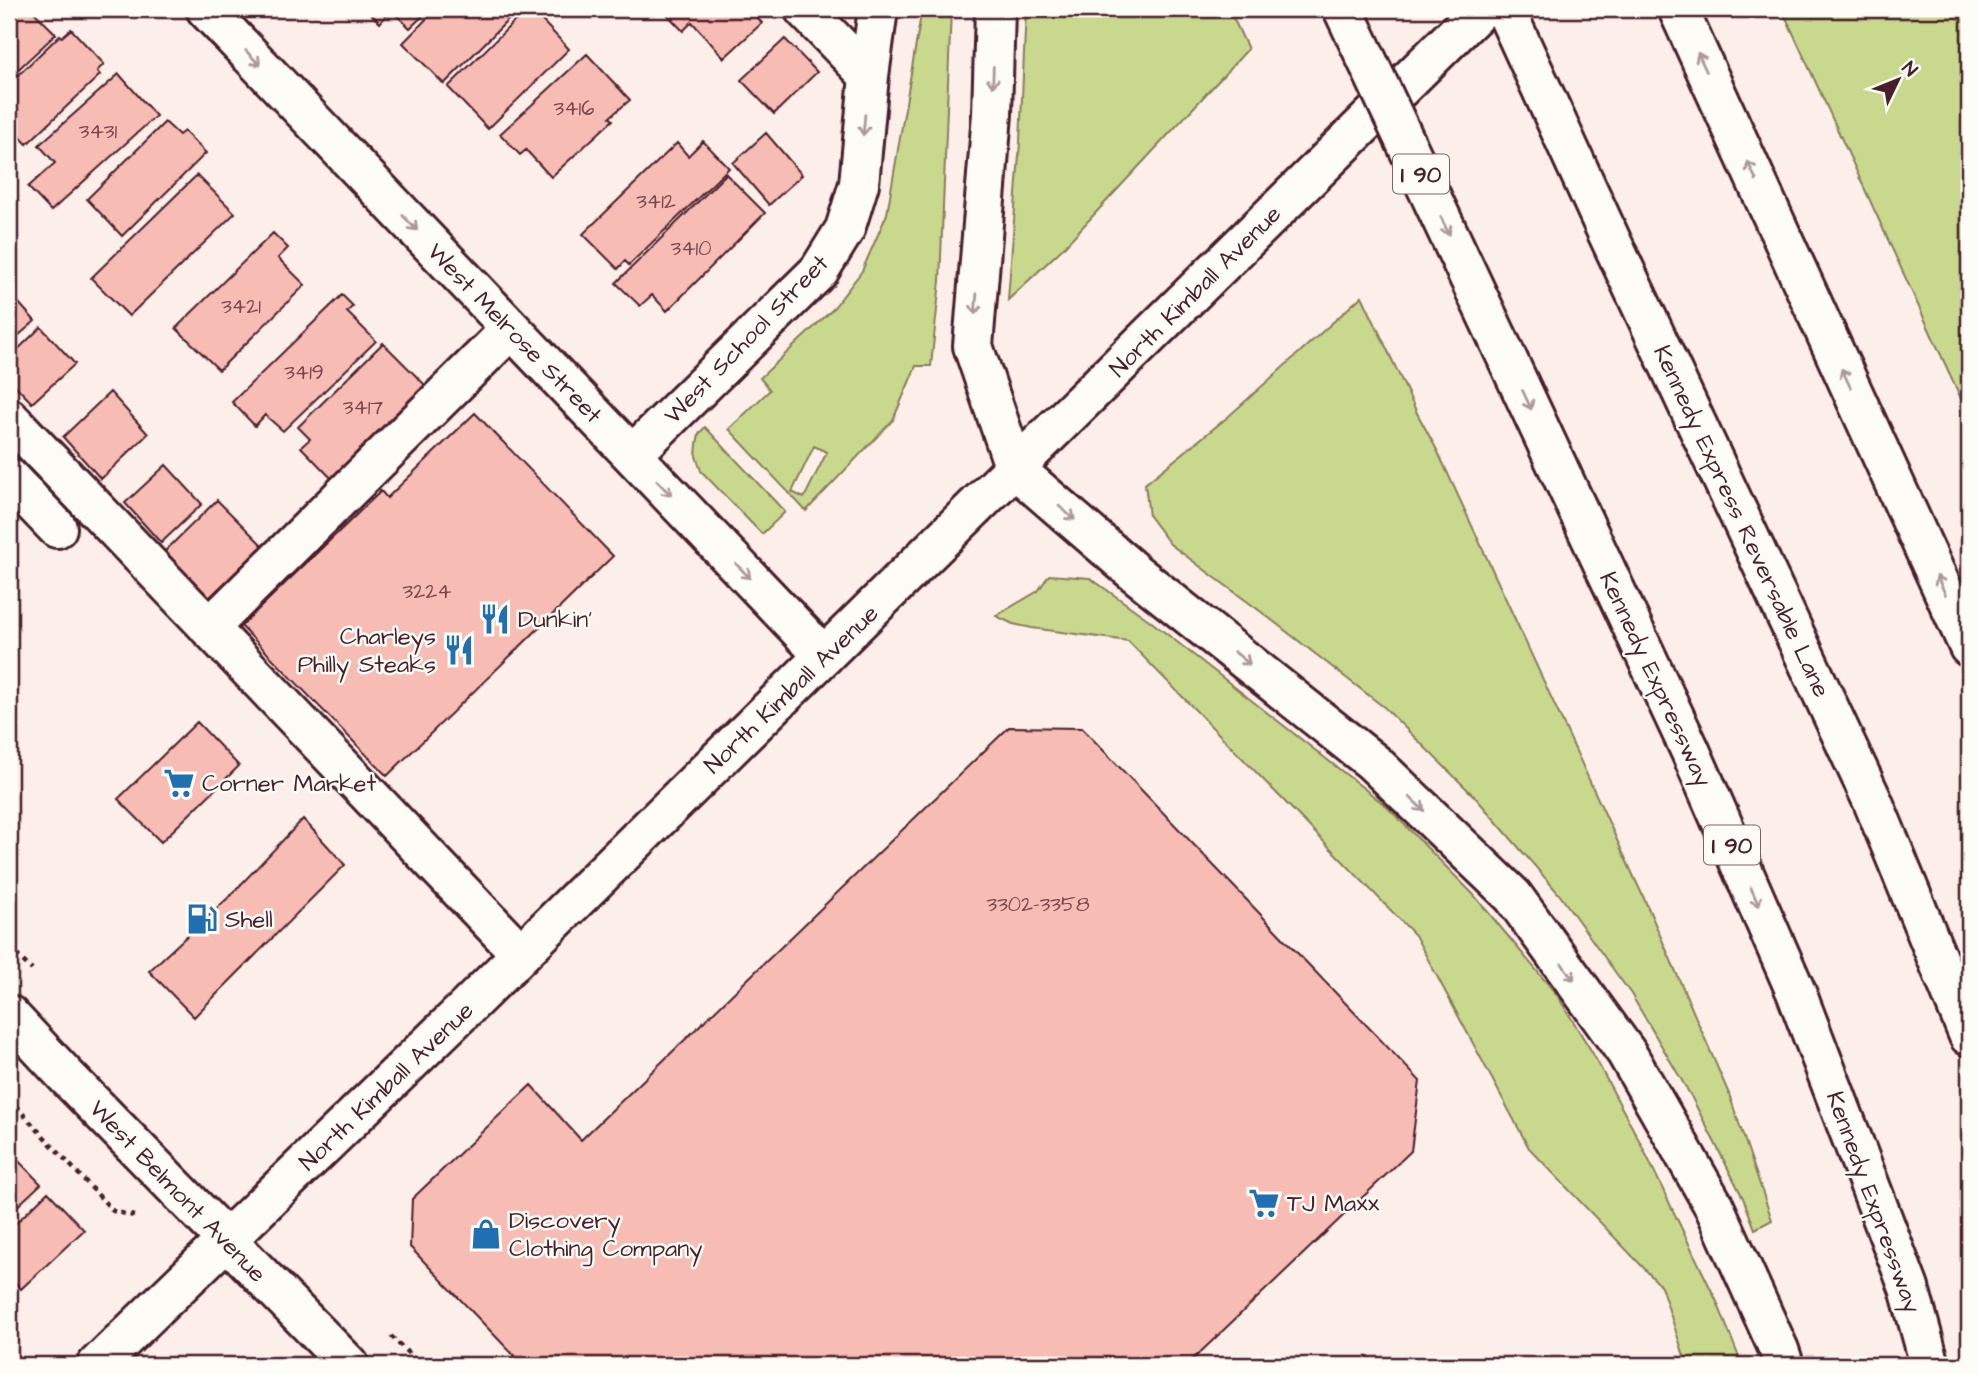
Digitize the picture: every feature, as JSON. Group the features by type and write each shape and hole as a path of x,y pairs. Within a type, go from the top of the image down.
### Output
{"main road":[{"name":"West Melrose Street","path":"205,9 824,656"},
{"path":"804,9 869,76"},
{"name":"West School Street","path":"632,455 819,271 845,229 859,184 878,9"},
{"path":"995,9 992,114 973,346 1015,468 1134,572 1373,762 1513,896 1633,1064 1714,1206 1784,1365"},
{"name":"Kennedy Expressway","path":"1343,9 1690,750 1796,992 1909,1288 1930,1365"},
{"name":"North Kimball Avenue","path":"97,1365 462,1012 1481,9"},
{"name":"Kennedy Express Reversable Lane","path":"1505,9 1606,232 1873,802 1969,1036"},
{"path":"1678,9 1969,647"},
{"path":"209,628 511,329"},
{"path":"9,418 520,953"},
{"path":"9,478 57,528"},
{"name":"West Belmont Avenue","path":"9,1015 349,1365"}],"path":[{"path":"9,947 19,956"},
{"path":"9,1100 113,1211"}],"green space":[{"path":"922,9 951,9 940,281 931,366 916,366 893,420 806,511 729,429 770,390 760,378 832,310 862,271 887,214","holes":["814,446 827,452 804,498 792,492"]},
{"path":"1026,9 1229,9 1248,49 1062,249 1008,300 1020,142"},
{"path":"1782,9 1969,9 1969,416"},
{"path":"1362,296 1437,450 1646,903 1729,1094 1772,1220 1755,1229 1743,1198 1691,1096 1631,994 1559,894 1475,797 1385,708 1170,544 1149,516 1145,484 1229,416"},
{"path":"705,427 785,512 762,534 701,471 696,456 697,444 699,434"},
{"path":"1049,575 1090,578 1149,620 1385,805 1473,894 1557,995 1592,1052 1641,1144 1717,1302 1742,1365 1687,1365 1661,1286 1529,1148 1415,935 1128,641 1032,628 1013,624 996,616 1038,591"}],"building":[{"path":"9,9 31,9 56,34 9,78"},
{"path":"366,9 430,9 410,28 391,10 380,23"},
{"path":"436,9 519,9 444,84 403,43"},
{"path":"527,9 531,9 569,49 488,129 448,87"},
{"path":"662,9 749,9 762,23 724,58 692,22 683,31"},
{"path":"71,29 104,64 97,71 100,75 27,144 9,126 9,84 60,35 62,37"},
{"path":"785,39 817,72 774,114 741,80"},
{"path":"587,54 630,100 610,117 613,120 551,177 526,150 520,155 500,134"},
{"path":"119,74 156,116 51,211 28,187 55,163 39,145"},
{"path":"165,122 179,135 184,131 206,153 122,236 87,199"},
{"path":"766,133 802,175 769,205 733,163"},
{"path":"703,141 729,168 629,265 625,261 618,269 583,234 677,143 688,156"},
{"path":"726,174 765,213 667,311 652,295 640,306 616,283"},
{"path":"197,175 235,213 129,316 91,278"},
{"path":"273,233 288,248 278,258 305,285 219,370 176,328"},
{"path":"9,292 35,321 9,344"},
{"path":"342,295 353,306 347,312 376,341 283,431 265,415 255,426 232,402"},
{"path":"41,327 75,364 32,403 9,379 9,358"},
{"path":"383,343 428,388 334,481 301,447 310,439 298,427"},
{"path":"110,392 148,434 101,479 63,437"},
{"path":"475,413 613,556 387,776 241,626 381,491 387,498"},
{"path":"166,465 202,504 161,543 125,503"},
{"path":"217,500 263,546 208,599 163,553"},
{"name":"Corner Market","path":"197,722 239,766 161,842 118,799"},
{"path":"1009,727 1082,728 1420,1081 1411,1151 1187,1365 523,1365 410,1247 412,1199 531,1085 581,1140"},
{"path":"303,819 345,865 194,1017 149,971 230,896"},
{"path":"9,1151 41,1184 9,1214"},
{"path":"48,1192 84,1230 21,1289 9,1276 9,1230"}],"place":[{"name":"Dunkin'","path":"495,619"},
{"name":"Charleys Philly Steaks","path":"459,650"},
{"name":"Corner Market","path":"179,783"},
{"name":"Shell","path":"202,919"},
{"name":"TJ Maxx","path":"1264,1203"},
{"name":"Discovery Clothing Company","path":"486,1234"}]}
